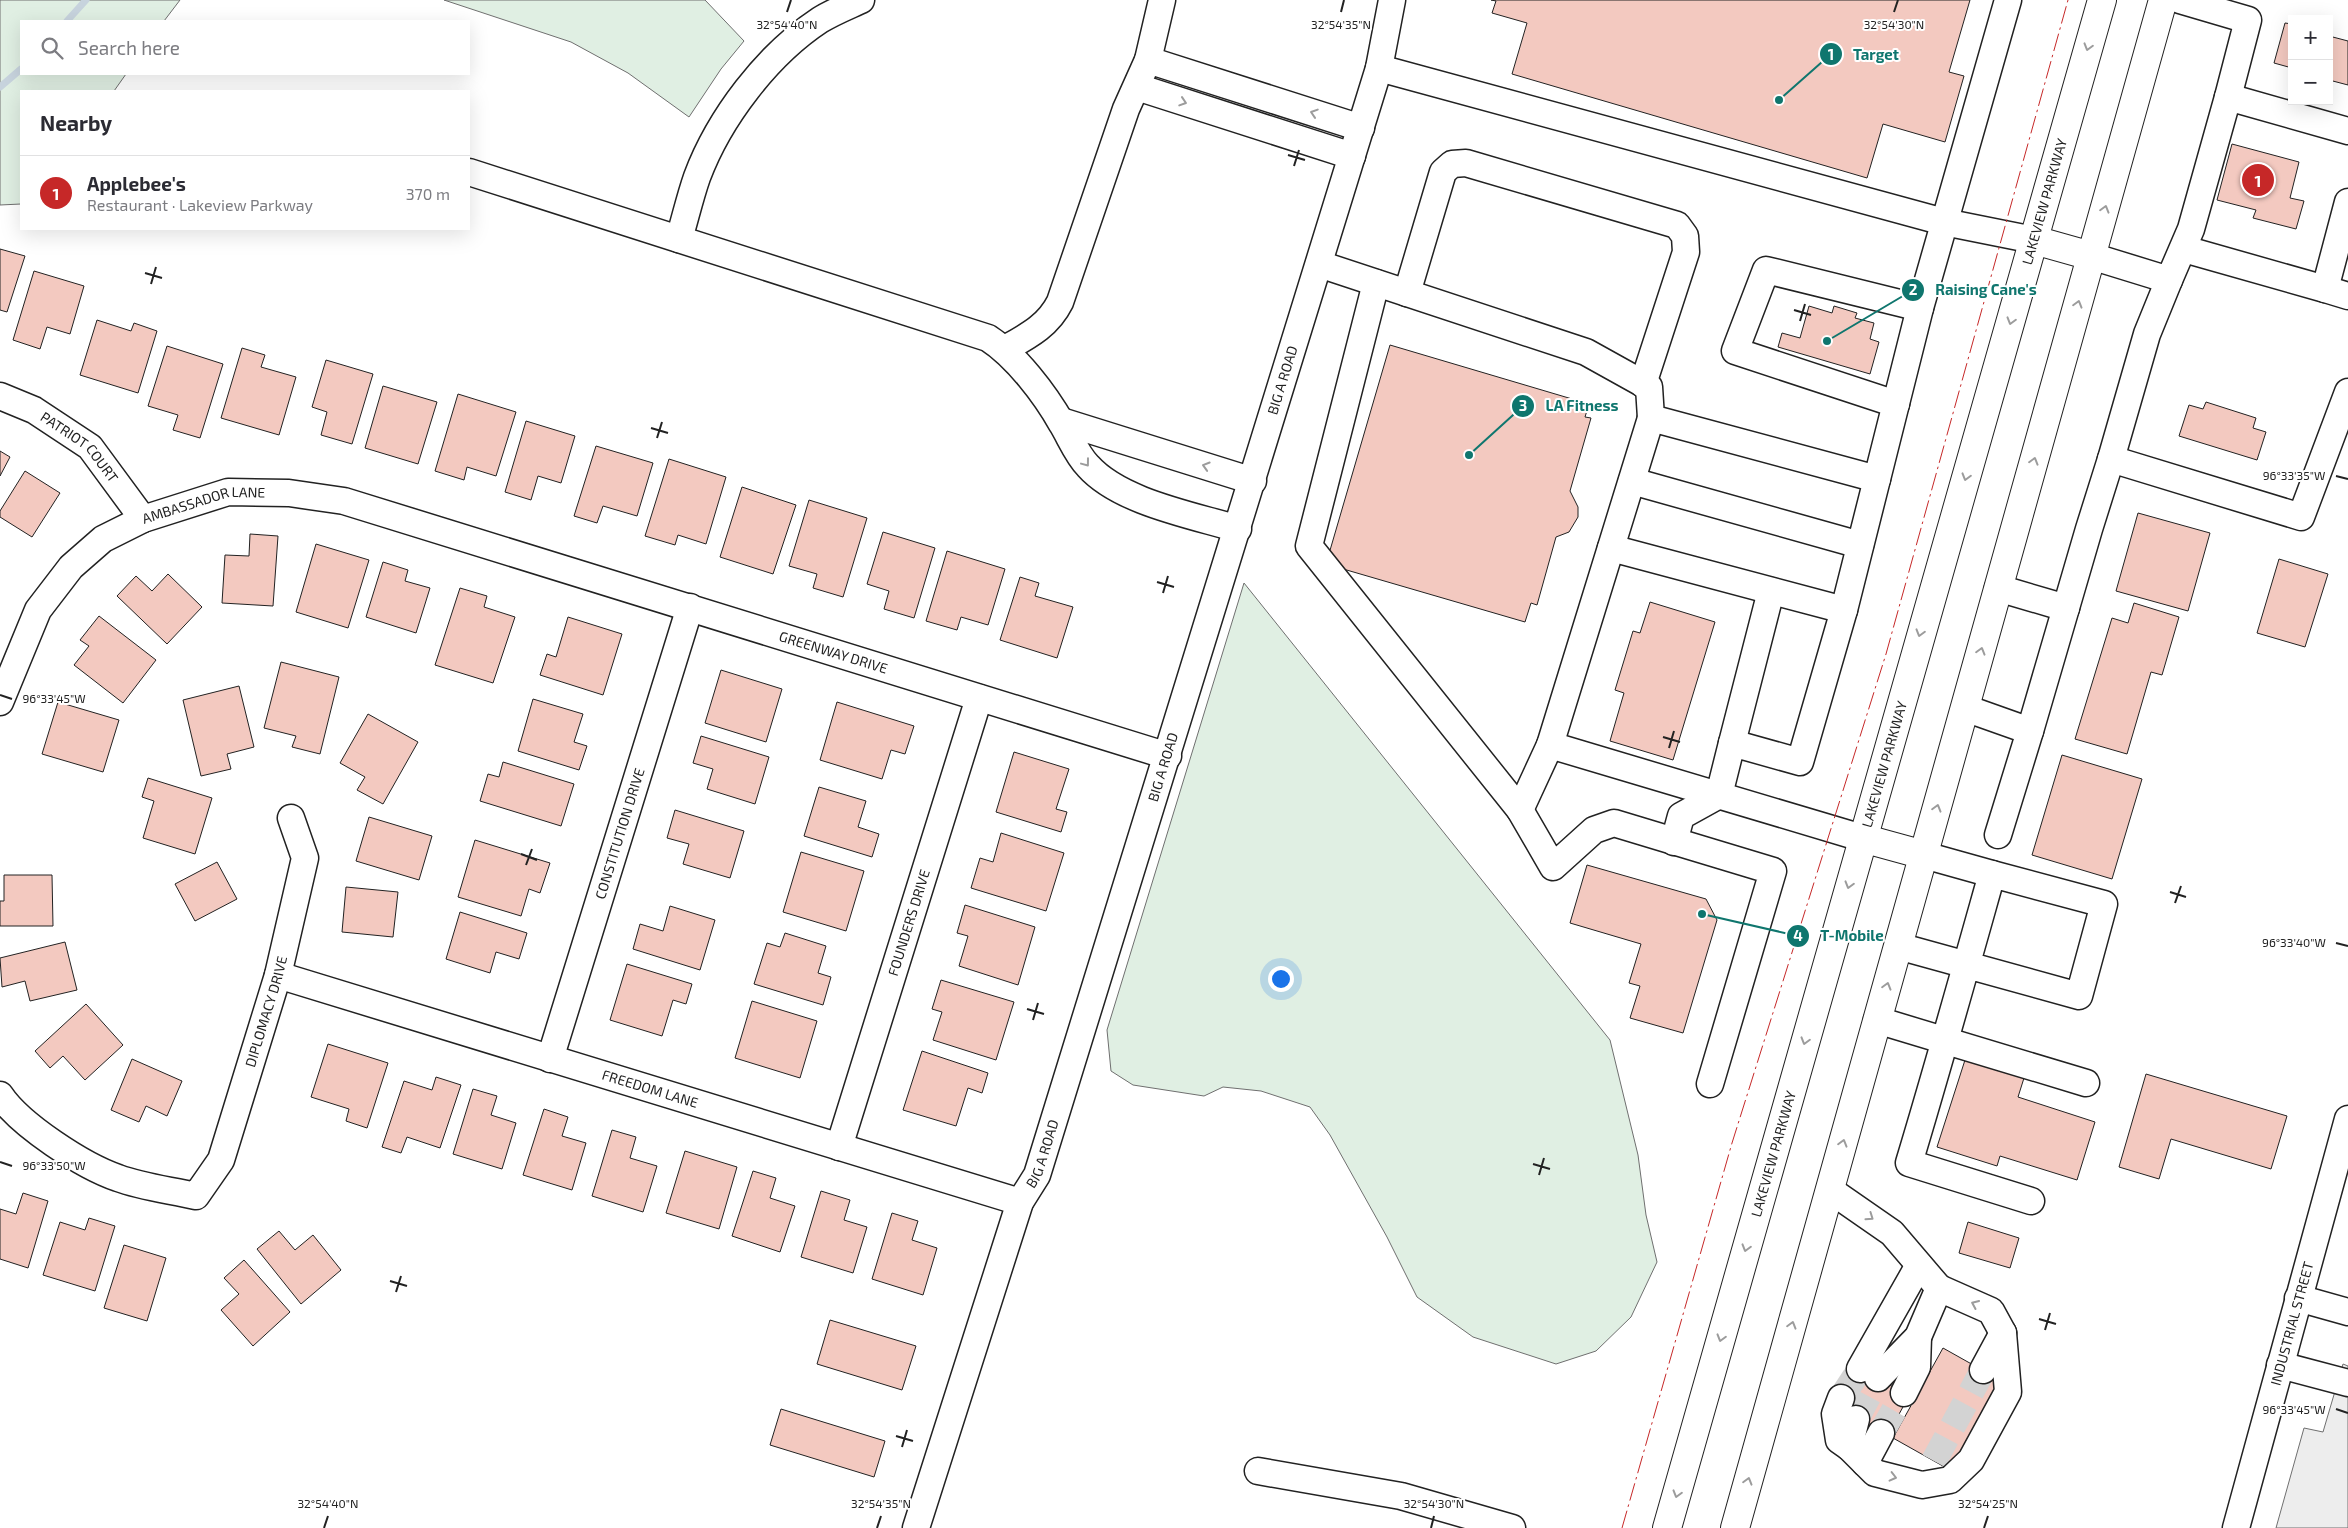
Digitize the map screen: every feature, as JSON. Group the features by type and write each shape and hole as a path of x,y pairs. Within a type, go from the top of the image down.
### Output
{"main road":[{"name":"LAKEVIEW PARKWAY","path":"1667,1528 2102,0"},
{"path":"1735,1528 2163,0"},
{"path":"2034,240 2091,256"},
{"path":"1862,838 1924,855"}],"street":[{"path":"679,239 697,177 730,116 753,83 773,61 820,20 861,0"},
{"path":"1005,349 1038,330 1054,316 1126,109 1148,60 1162,0"},
{"name":"BIG A ROAD","path":"916,1528 1020,1202 1037,1175 1168,756 1379,68 1392,0"},
{"path":"1732,743 1800,762 1844,610 1920,308 2008,0"},
{"path":"1998,835 2147,334 2184,249 2252,10 2180,0"},
{"path":"1148,60 1360,128"},
{"path":"1379,68 1944,222 2034,240"},
{"path":"1137,87 1352,156"},
{"path":"2228,97 2348,131"},
{"path":"1407,293 1443,172 1452,164 1466,163 1677,226 1685,236 1686,252 1644,384"},
{"path":"470,172 988,338 1005,349 1061,421 1086,465 1100,478 1134,497 1238,529"},
{"path":"2184,249 2336,292 2348,202"},
{"path":"2091,256 2169,280"},
{"path":"1319,264 1586,352 1649,387 1651,418 1632,481 1550,745 1520,810"},
{"path":"1896,404 1735,351 1766,270 1920,308"},
{"path":"1376,283 1309,546 1520,810 1553,867 1594,830 1614,824 1774,871 1710,1084"},
{"path":"2111,460 2301,517 2348,392"},
{"name":"PATRIOT COURT","path":"0,396 34,410 90,447 143,519"},
{"path":"1651,418 1877,478"},
{"path":"1061,421 1253,481"},
{"path":"1632,481 1860,545"},
{"name":"AMBASSADOR LANE","path":"0,702 38,610 71,567 103,539 143,519 228,492 288,493 344,501 498,548"},
{"name":"GREENWAY DRIVE","path":"498,548 1168,756"},
{"path":"1611,548 1844,610"},
{"path":"1998,588 2066,608"},
{"path":"1674,842 1681,816 1719,795 1771,591"},
{"name":"CONSTITUTION DRIVE","path":"550,1058 690,608"},
{"name":"FOUNDERS DRIVE","path":"839,1147 979,698"},
{"path":"1965,708 2030,731"},
{"path":"1550,745 1862,838"},
{"name":"DIPLOMACY DRIVE","path":"0,1095 8,1106 62,1149 117,1178 196,1196 221,1160 278,975 305,858 291,818"},
{"path":"1898,946 2079,996 2104,904 1924,855"},
{"path":"1992,874 1946,1041 1909,1163 2031,1201"},
{"name":"FREEDOM LANE","path":"278,975 1020,1202"},
{"path":"1877,1020 2086,1083"},
{"name":"INDUSTRIAL STREET","path":"2236,1528 2348,1119"},
{"path":"1830,1190 1892,1233 1939,1288 1991,1311 2003,1334 2008,1392 1971,1460 1950,1480 1922,1485 1875,1473 1857,1454 1839,1440 1835,1414 1841,1398"},
{"path":"1920,1265 1883,1381 1917,1367 1918,1337 1939,1288"},
{"path":"2298,1298 2348,1312"},
{"path":"1983,1370 2003,1334"},
{"path":"2280,1365 2348,1383"},
{"path":"1857,1454 1869,1426"},
{"path":"1922,1485 1934,1461"},
{"path":"1258,1470 1401,1496 1512,1528"}],"green space":[{"path":"0,0 180,0 165,20 20,20 20,75 125,75 115,90 20,90 20,204 0,205"},
{"path":"444,0 705,0 744,41 721,69 689,117 628,73 571,42"},
{"path":"1244,583 1610,1040 1638,1155 1646,1215 1657,1262 1631,1317 1596,1351 1556,1364 1473,1337 1417,1297 1387,1237 1330,1135 1310,1107 1261,1091 1223,1087 1204,1096 1133,1085 1111,1071 1107,1030"}],"shaded area":[{"path":"2343,1364 2348,1366 2348,1528 2276,1528 2304,1428 2323,1432"}],"building":[{"path":"1491,0 1970,0 1949,72 1964,76 1945,142 1883,124 1867,178 1512,74 1527,23 1492,13 1496,1"},
{"path":"2285,23 2288,23 2288,67 2274,63"},
{"path":"2333,37 2348,41 2348,85 2333,81"},
{"path":"2232,144 2299,162 2290,198 2304,201 2296,229 2253,218 2256,210 2217,200"},
{"path":"0,249 25,256 7,312 0,310"},
{"path":"34,271 84,286 70,334 47,327 40,349 13,340"},
{"path":"1809,306 1832,313 1834,306 1857,313 1855,318 1874,323 1870,339 1879,342 1870,374 1778,347 1782,333 1800,338"},
{"path":"97,320 131,331 134,323 157,331 138,393 80,375"},
{"path":"1390,345 1589,404 1585,417 1591,418 1570,491 1578,507 1578,517 1569,532 1556,537 1537,605 1531,603 1525,622 1326,564"},
{"path":"167,346 223,364 200,438 173,430 178,415 148,406"},
{"path":"242,348 265,355 261,367 296,377 279,435 221,418"},
{"path":"326,360 373,374 352,444 321,435 327,412 312,407"},
{"path":"383,386 437,402 418,464 365,448"},
{"path":"458,394 516,412 496,476 467,467 464,480 435,471"},
{"path":"2206,402 2256,418 2253,428 2266,432 2257,460 2179,436 2189,405 2203,409"},
{"path":"526,421 575,436 561,483 538,476 531,500 505,492"},
{"path":"596,446 653,463 637,516 603,506 597,523 574,516"},
{"path":"0,451 10,457 0,476"},
{"path":"669,459 726,477 706,544 678,535 675,545 645,536"},
{"path":"25,471 60,493 32,537 0,517 0,511"},
{"path":"742,487 796,505 773,574 720,557"},
{"path":"809,500 867,518 843,597 813,588 817,574 789,566"},
{"path":"2138,513 2210,533 2188,611 2116,591"},
{"path":"883,532 935,548 914,618 884,609 889,591 867,584"},
{"path":"250,534 278,536 273,606 222,603 225,555 249,556"},
{"path":"316,544 369,560 348,628 296,612"},
{"path":"947,551 1005,569 988,625 961,617 957,630 926,621"},
{"path":"2279,559 2328,574 2305,647 2257,633"},
{"path":"383,562 408,570 405,581 430,588 416,633 366,617"},
{"path":"168,574 202,607 167,644 117,596 136,576 152,591"},
{"path":"1020,577 1039,583 1035,596 1073,607 1057,658 1000,640"},
{"path":"460,588 487,596 484,607 515,617 493,683 435,665"},
{"path":"1650,602 1715,622 1673,760 1610,741 1624,693 1615,690 1633,631 1640,633"},
{"path":"2134,603 2179,617 2162,675 2151,672 2127,754 2075,739 2112,618 2128,623"},
{"path":"99,616 156,660 123,703 74,665 89,646 80,640"},
{"path":"568,617 622,634 603,695 540,675 547,654 556,657"},
{"path":"281,662 339,677 320,754 292,747 296,736 264,728"},
{"path":"721,670 782,689 766,742 705,723"},
{"path":"239,686 254,747 227,754 231,769 201,776 183,700"},
{"path":"533,699 583,714 574,742 587,746 579,770 518,751"},
{"path":"58,702 119,720 103,772 42,754"},
{"path":"837,702 914,726 905,754 891,750 882,779 820,760"},
{"path":"368,714 418,742 383,804 357,790 365,777 340,763"},
{"path":"701,736 769,757 755,804 707,789 713,769 693,763"},
{"path":"1014,752 1069,769 1056,809 1067,812 1061,832 996,812"},
{"path":"2062,755 2142,779 2112,879 2032,855"},
{"path":"503,762 574,784 561,826 480,801 488,774 499,777"},
{"path":"148,778 212,798 195,854 143,838 154,801 142,797"},
{"path":"819,787 866,801 858,827 879,834 872,857 804,836"},
{"path":"675,810 744,831 730,878 683,864 689,844 667,838"},
{"path":"369,817 432,836 419,880 356,861"},
{"path":"1001,833 1064,853 1046,911 971,888 980,858 993,862"},
{"path":"475,840 550,863 540,893 529,889 521,916 458,897"},
{"path":"801,852 864,871 846,931 783,912"},
{"path":"217,862 237,899 195,921 175,884"},
{"path":"1587,865 1706,899 1717,920 1683,1033 1630,1018 1640,986 1629,983 1641,944 1570,923"},
{"path":"4,875 52,875 53,926 0,926 0,901 4,901"},
{"path":"346,887 398,892 393,937 342,932"},
{"path":"965,905 1035,927 1018,985 959,966 968,936 957,933"},
{"path":"670,906 715,920 700,970 633,949 640,924 663,931"},
{"path":"460,912 527,933 519,959 496,952 490,973 446,959"},
{"path":"785,933 826,946 818,973 831,977 823,1005 754,984 767,943 780,947"},
{"path":"65,942 77,990 30,1001 25,981 2,987 0,958"},
{"path":"627,964 692,984 686,1004 673,1000 662,1036 610,1020"},
{"path":"941,980 1014,1002 996,1060 933,1040 942,1012 932,1009"},
{"path":"752,1001 817,1021 800,1078 735,1058"},
{"path":"86,1004 123,1045 85,1080 63,1056 50,1068 35,1051"},
{"path":"328,1044 388,1063 367,1128 346,1121 349,1109 311,1097"},
{"path":"922,1051 988,1073 982,1093 968,1088 956,1126 903,1110"},
{"path":"132,1059 182,1081 167,1116 146,1106 139,1122 111,1110"},
{"path":"1965,1060 2024,1078 2018,1097 2095,1122 2077,1180 2000,1156 1997,1166 1937,1147"},
{"path":"2146,1074 2287,1116 2271,1169 2171,1139 2159,1179 2119,1167"},
{"path":"436,1077 461,1085 440,1148 407,1137 401,1153 382,1147 404,1081 432,1090"},
{"path":"473,1089 497,1096 491,1115 516,1123 502,1169 453,1154"},
{"path":"544,1109 568,1117 562,1136 586,1143 572,1190 523,1175"},
{"path":"612,1130 636,1137 630,1158 657,1166 643,1212 592,1196"},
{"path":"685,1151 737,1167 719,1229 666,1213"},
{"path":"753,1171 776,1178 770,1198 795,1206 780,1252 732,1236"},
{"path":"821,1191 850,1200 844,1220 867,1227 853,1273 801,1257"},
{"path":"23,1193 48,1201 28,1268 0,1259 0,1209 16,1214"},
{"path":"892,1213 918,1221 912,1240 937,1248 923,1295 872,1279"},
{"path":"89,1218 115,1226 95,1291 43,1275 60,1222 85,1230"},
{"path":"1968,1222 2019,1238 2010,1268 1959,1253"},
{"path":"279,1231 295,1250 313,1235 341,1270 301,1304 257,1249"},
{"path":"124,1245 166,1258 147,1321 104,1308"},
{"path":"244,1260 290,1312 253,1346 221,1310 239,1294 224,1278"},
{"path":"830,1320 916,1346 902,1390 817,1364"},
{"path":"1943,1348 2000,1380 1950,1470 1893,1438"},
{"path":"1867,1372 1909,1396 1887,1436 1845,1413"},
{"path":"781,1409 885,1441 874,1477 770,1445"}],"waterway":[{"path":"68,20 86,0"},
{"path":"0,87 20,70"}],"tunnel":[{"path":"1841,1398 1860,1369"},
{"path":"1934,1461 1983,1370"},
{"path":"1856,1419 1878,1378"},
{"path":"1881,1433 1904,1393"}],"power":[{"path":"1622,1528 1732,1143 1886,654 2068,0"}],"place":[{"name":"Target","path":"1779,100"},
{"name":"Applebee's","path":"2258,180"},
{"name":"Raising Cane's","path":"1827,341"},
{"name":"LA Fitness","path":"1469,455"},
{"name":"T-Mobile","path":"1702,914"}]}
